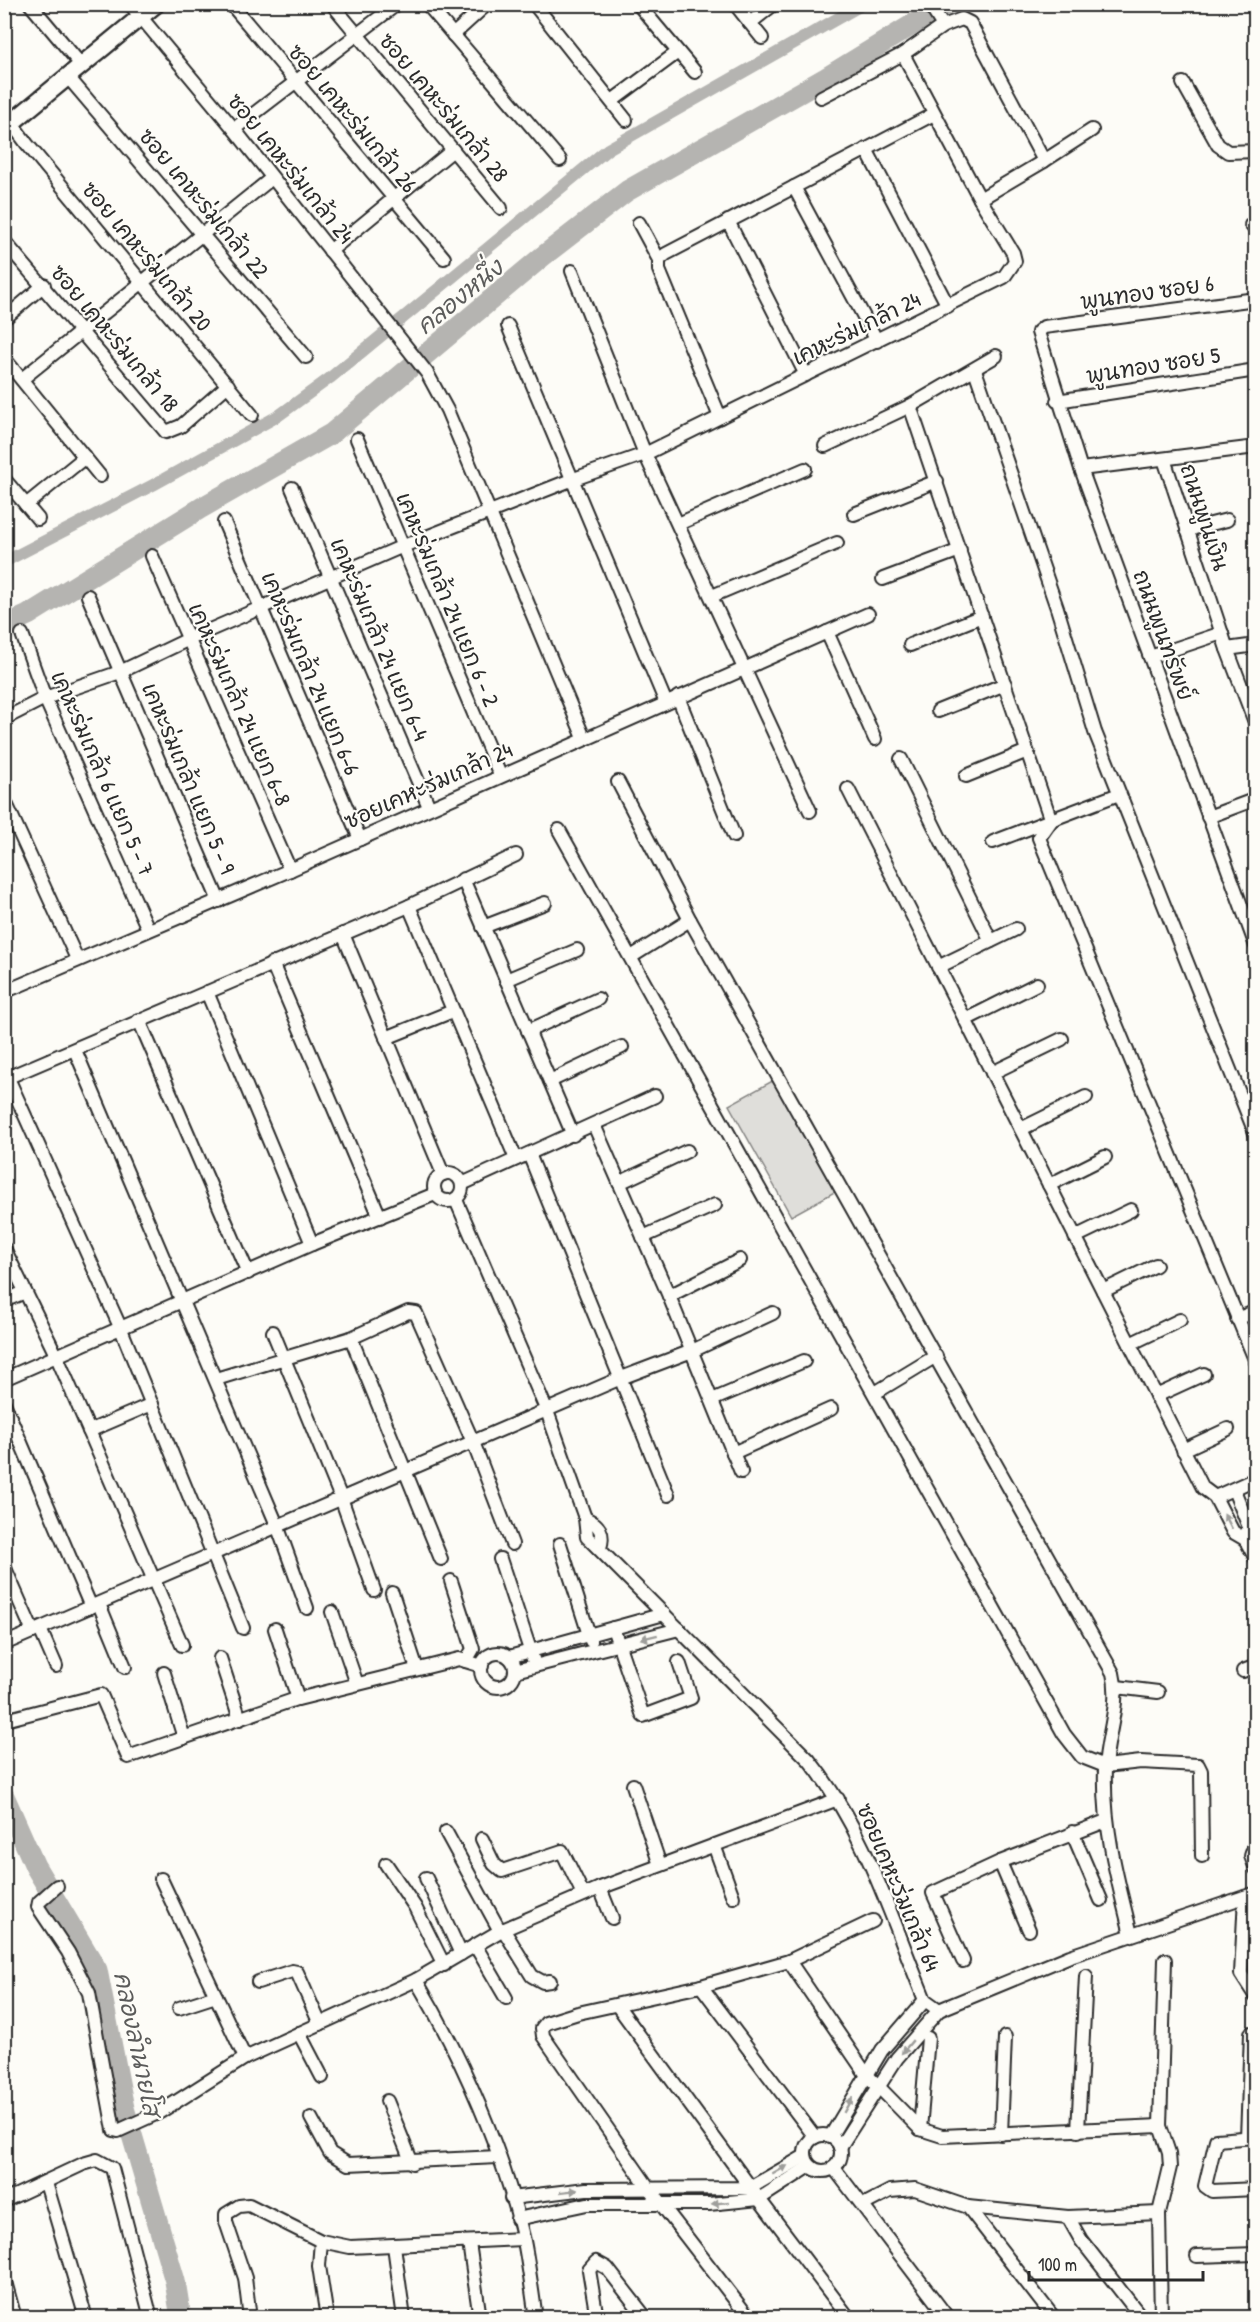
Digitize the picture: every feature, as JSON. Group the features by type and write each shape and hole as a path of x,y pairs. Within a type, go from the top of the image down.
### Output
{"street":[{"path":"30,4 82,66"},
{"path":"7,121 82,66 135,11 156,4"},
{"name":"ซอย เคหะร่มเกล้า 26","path":"231,4 294,82 444,258"},
{"name":"ซอย เคหะร่มเกล้า 28","path":"332,4 501,208"},
{"path":"234,129 398,4"},
{"path":"427,4 560,160"},
{"path":"453,35 487,4"},
{"path":"534,4 626,120"},
{"path":"638,4 696,72"},
{"path":"735,4 762,38"},
{"path":"750,23 774,4"},
{"path":"929,4 943,26"},
{"name":"ซอย เคหะร่มเกล้า 24","path":"135,11 234,129 427,373 447,410 584,738"},
{"path":"821,97 903,54 943,26 962,19 970,23 1044,161"},
{"path":"612,100 678,52"},
{"name":"เคหะร่มเกล้า 24","path":"4,719 45,698 120,672 189,639 401,547 570,480 645,454 1004,277 1015,261 1013,253 980,199 903,54"},
{"name":"ซอย เคหะร่มเกล้า 22","path":"69,77 306,357"},
{"path":"1183,84 1218,145 1228,152 1256,151"},
{"path":"659,260 934,114"},
{"name":"ซอย เคหะร่มเกล้า 20","path":"7,121 252,415"},
{"path":"980,199 1092,130"},
{"path":"866,149 948,306"},
{"path":"330,251 453,150"},
{"path":"22,379 272,178"},
{"path":"794,187 877,341"},
{"path":"728,222 806,375"},
{"path":"639,223 659,260 659,270 720,417"},
{"name":"ซอย เคหะร่มเกล้า 18","path":"4,241 44,285 166,432 181,426 228,385"},
{"path":"572,271 645,454 810,811"},
{"path":"4,319 44,285"},
{"name":"พูนทอง ซอย 6","path":"1041,332 1256,298"},
{"path":"508,326 570,480 666,703"},
{"name":"ถนนพูนทรัพย์","path":"1041,332 1057,401 1081,470 1255,945"},
{"path":"825,446 910,406 996,356"},
{"path":"4,358 100,476"},
{"path":"975,370 1119,794 1256,1135"},
{"name":"พูนทอง ซอย 5","path":"1057,401 1256,370"},
{"path":"910,406 1005,684 1025,752 1051,821"},
{"name":"เคหะร่มเกล้า 24 แยก 6 - 2","path":"357,439 401,547 426,597 500,775"},
{"path":"1081,470 1256,447"},
{"path":"26,505 85,457"},
{"name":"ถนนพูนเงิน","path":"1164,459 1227,649 1255,720"},
{"path":"678,524 805,469"},
{"path":"4,479 38,519"},
{"path":"854,514 937,481"},
{"name":"เคหะร่มเกล้า 24 แยก 6-4","path":"292,488 429,807"},
{"path":"1188,530 1227,520"},
{"name":"เคหะร่มเกล้า 24 แยก 6-6","path":"224,522 360,839"},
{"path":"712,596 837,543"},
{"path":"883,579 960,550"},
{"name":"เคหะร่มเกล้า 24 แยก 6-8","path":"152,555 290,870"},
{"name":"เคหะร่มเกล้า แยก 5 - 9","path":"88,596 219,901"},
{"name":"ซอยเคหะร่มเกล้า 24","path":"6,988 219,901 584,738 746,670 868,614"},
{"path":"910,645 982,616"},
{"path":"827,632 875,739"},
{"path":"1150,657 1222,633"},
{"name":"เคหะร่มเกล้า 6 แยก 5 - 7","path":"22,634 45,698 148,929"},
{"path":"1227,649 1256,645"},
{"path":"938,711 1005,684"},
{"path":"678,698 734,836"},
{"path":"966,776 1025,752"},
{"path":"901,759 991,941"},
{"path":"618,782 690,920 1113,1673 1117,1687 1105,1766 1106,1821 1131,1934"},
{"path":"848,789 1203,1488 1215,1497 1233,1532 1245,1539 1256,1558"},
{"path":"993,842 1119,794"},
{"path":"4,799 77,959"},
{"path":"1208,817 1256,799"},
{"path":"1051,821 1039,838 1256,1362"},
{"path":"559,830 1064,1734 1082,1757 1105,1766 1141,1762 1198,1765 1201,1771 1202,1856"},
{"path":"243,1628 121,1329 6,1078 409,906 516,855"},
{"path":"463,879 573,1135"},
{"path":"483,927 545,903"},
{"path":"409,906 516,1159"},
{"path":"631,957 690,920"},
{"path":"938,967 1016,929"},
{"path":"343,934 443,1174"},
{"path":"506,980 577,950"},
{"path":"272,963 380,1216"},
{"path":"965,1020 1037,984"},
{"path":"207,992 312,1244"},
{"path":"528,1031 598,999"},
{"path":"386,1038 453,1011"},
{"path":"139,1020 248,1273"},
{"path":"992,1073 1062,1039"},
{"path":"550,1081 622,1047"},
{"path":"75,1050 277,1525 307,1608"},
{"path":"462,1184 655,1096"},
{"path":"1021,1129 1086,1097"},
{"path":"594,1125 669,1296 741,1472"},
{"path":"619,1183 687,1151"},
{"path":"529,1154 668,1495"},
{"path":"1049,1185 1105,1157"},
{"path":"443,1174 455,1174 462,1184 461,1195 456,1200 445,1202 435,1194 435,1182 443,1174"},
{"path":"4,1379 312,1244 435,1194"},
{"path":"456,1200 547,1411 585,1518 594,1522 600,1529 603,1537 600,1548"},
{"path":"643,1237 715,1205"},
{"path":"1075,1237 1131,1210"},
{"path":"4,1248 57,1357 182,1645"},
{"path":"669,1296 740,1260"},
{"path":"1103,1291 1156,1265"},
{"path":"4,1301 25,1292"},
{"path":"1237,1319 1256,1311"},
{"path":"216,1379 351,1338 408,1312 416,1313 473,1442 512,1544"},
{"path":"4,1644 621,1378 692,1351 773,1313"},
{"path":"1130,1344 1180,1320"},
{"path":"273,1332 341,1498 374,1590"},
{"path":"351,1338 441,1559"},
{"path":"875,1393 936,1356"},
{"path":"712,1400 804,1361"},
{"path":"1156,1396 1204,1374"},
{"path":"4,1403 125,1667"},
{"path":"89,1431 152,1404"},
{"path":"734,1453 831,1409"},
{"path":"1183,1450 1228,1429"},
{"path":"1215,1497 1253,1480"},
{"path":"1234,1490 1249,1527 1245,1539"},
{"name":"ซอยเคหะร่มเกล้า 64","path":"585,1518 587,1537 809,1760 838,1799 862,1846 925,2000 939,2010"},
{"path":"560,1544 594,1651"},
{"path":"500,1559 535,1666"},
{"path":"4,1566 56,1666"},
{"path":"451,1581 473,1649 466,1661"},
{"path":"392,1593 417,1670"},
{"path":"332,1612 357,1684"},
{"path":"664,1614 509,1657 494,1654 485,1659 482,1666 485,1680 494,1686 506,1685 515,1671 679,1629"},
{"path":"613,1628 643,1716 691,1698 679,1662"},
{"path":"275,1629 299,1698"},
{"path":"509,1657 515,1671"},
{"path":"220,1658 240,1719"},
{"path":"9,1719 102,1695 128,1757 299,1698 459,1659 482,1666"},
{"path":"1243,1671 1256,1666"},
{"path":"164,1673 184,1738"},
{"path":"1117,1687 1158,1692"},
{"path":"633,1785 660,1865"},
{"path":"56,1887 39,1902 38,1907 68,1952 89,1993 114,2130 118,2131 147,2120 245,2058 416,1980 501,1930 584,1894 838,1799"},
{"path":"963,1961 933,1893 1072,1832 1106,1821"},
{"path":"446,1832 501,1930 532,1976 543,1982 550,1981"},
{"path":"1072,1832 1101,1900"},
{"path":"482,1839 494,1864 502,1870 562,1851 584,1894"},
{"path":"1256,1841 1251,1856 1256,1869"},
{"path":"714,1845 733,1898"},
{"path":"1000,1862 1029,1930"},
{"path":"386,1864 415,1907 444,1965"},
{"path":"426,1878 461,1954"},
{"path":"161,1880 245,2058"},
{"path":"600,1888 612,1918"},
{"path":"840,2147 830,2137 815,2137 807,2145 808,2161 822,2172 834,2168 841,2157 840,2147 878,2086 897,2058 939,2010 1070,1956 1250,1895 1241,1974 1256,1997"},
{"path":"749,2318 648,2187 543,2036 542,2028 546,2023 578,2013 701,1986 789,1961 873,1921"},
{"path":"475,1945 506,1998"},
{"path":"1161,2318 1159,2213 1170,2167 1169,2153 1160,2126 1165,1960"},
{"path":"789,1961 866,2074 920,2128 942,2136 1160,2126"},
{"path":"258,1982 292,1971 297,1972 320,2024"},
{"path":"1078,2131 1086,1976"},
{"path":"416,1980 464,2070 498,2157 523,2239 536,2318"},
{"path":"701,1986 815,2137"},
{"path":"180,2008 216,1996"},
{"path":"830,2137 882,2050 925,2000"},
{"path":"617,2005 750,2188 849,2318"},
{"path":"1251,2033 1251,2137 1216,2140 1205,2186 1212,2191 1256,2189"},
{"path":"299,2034 322,2077"},
{"path":"1001,2134 1005,2037"},
{"path":"920,2128 928,2038"},
{"path":"387,2101 412,2163"},
{"path":"311,2118 330,2153 337,2159 348,2163 412,2163 498,2157"},
{"path":"4,2201 83,2164 97,2160 112,2168 151,2318"},
{"path":"511,2198 586,2189 750,2188 808,2161"},
{"path":"517,2219 587,2204 709,2204 759,2199 808,2161"},
{"path":"834,2168 948,2318"},
{"path":"46,2183 86,2318"},
{"path":"863,2205 890,2191 915,2189 968,2207 1068,2217 1159,2213"},
{"path":"250,2318 245,2278 226,2214 238,2206 249,2205 321,2241 350,2247 523,2239"},
{"path":"968,2207 1053,2318"},
{"path":"1068,2217 1081,2240 1142,2318"},
{"path":"321,2241 319,2266 327,2318"},
{"path":"469,2243 480,2318"},
{"path":"394,2246 404,2318"},
{"path":"1197,2256 1256,2254"},
{"path":"597,2318 589,2270 596,2262 607,2268 646,2318"},
{"path":"4,2278 15,2318"},
{"path":"1248,2318 1256,2317"}],"shaded area":[{"path":"778,1078 840,1189 791,1216 729,1105"}],"waterway":[{"path":"4,562 153,485 278,416 330,378 608,149 863,4"},
{"name":"คลองหนึ่ง","path":"4,626 28,615 201,508 331,434 543,256 627,191 824,79 946,4"},
{"name":"คลองลำนายโส","path":"4,1796 35,1866 97,1970 124,2108 175,2281 181,2318"}]}
